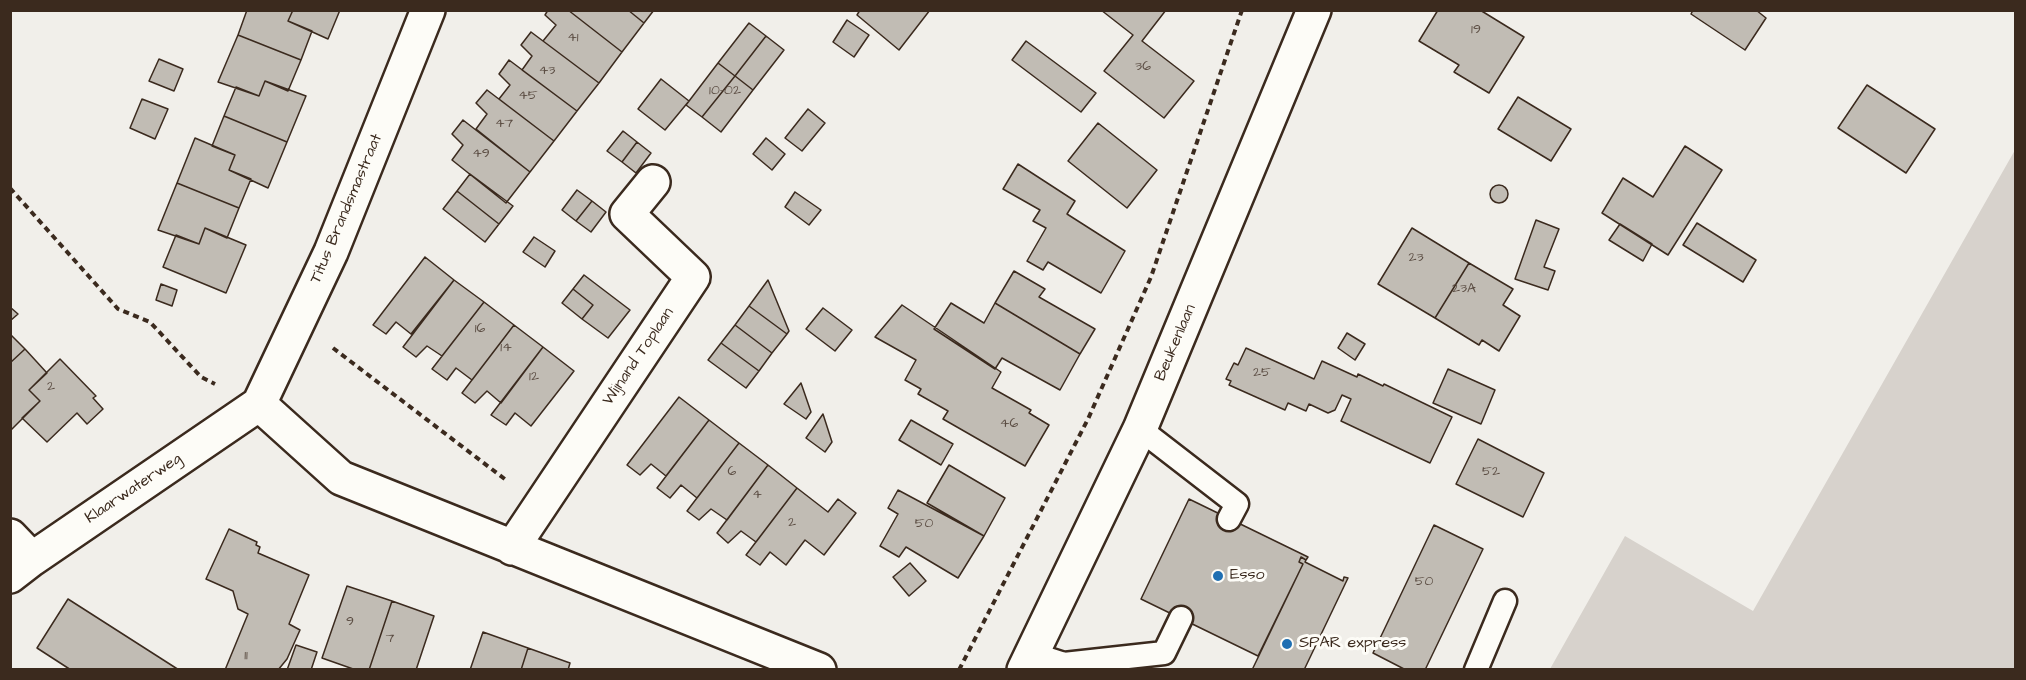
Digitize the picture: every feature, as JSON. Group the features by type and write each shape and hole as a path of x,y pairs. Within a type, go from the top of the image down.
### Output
{"street":[{"name":"Titus Brandsmastraat","path":"259,404 331,252 428,10"},
{"name":"Beukenlaan","path":"1028,662 1140,429 1314,10"},
{"name":"Wijnand Toplaan","path":"512,548 693,277 627,214 653,182"},
{"path":"259,404 341,478 819,669"},
{"name":"Klaarwaterweg","path":"18,557 259,404"}],"lane":[{"path":"1140,429 1237,504 1229,519"},
{"path":"1476,669 1505,601"},
{"path":"1028,662 1064,664 1148,662 1164,653 1181,618"}],"path":[{"path":"959,669 1088,419 1151,277 1242,10"},
{"path":"10,188 118,309 150,322 201,377 259,404"},
{"path":"298,322 540,506"}],"shaded area":[{"path":"2015,150 2015,669 1550,669 1625,536 1753,611"}],"building":[{"path":"247,10 293,10 288,21 312,31 301,60 238,35"},
{"path":"293,10 340,10 328,39 288,21"},
{"path":"548,10 568,10 622,52 599,83 543,41 556,25 545,15"},
{"path":"568,10 628,10 644,23 622,52"},
{"path":"628,10 654,10 644,23"},
{"path":"860,10 930,10 899,50 857,15"},
{"path":"1101,10 1166,10 1142,41 1194,81 1164,118 1104,71 1133,35"},
{"path":"1438,10 1480,10 1524,37 1489,93 1454,72 1459,65 1419,41"},
{"path":"1693,10 1756,10 1766,18 1745,50 1691,14"},
{"path":"847,20 869,35 854,57 833,42"},
{"path":"749,23 766,36 735,76 718,63"},
{"path":"531,32 599,83 577,111 522,70 532,56 521,45"},
{"path":"238,35 301,60 288,91 265,81 259,96 218,82"},
{"path":"766,36 784,50 753,90 735,76"},
{"path":"1026,41 1096,93 1081,112 1012,60"},
{"path":"159,59 183,69 174,91 149,81"},
{"path":"509,60 577,111 554,141 499,99 510,85 499,74"},
{"path":"718,63 735,76 702,117 686,105"},
{"path":"735,76 753,90 721,132 702,117"},
{"path":"661,79 689,101 665,130 638,109"},
{"path":"265,81 306,96 287,142 224,116 236,87 259,96"},
{"path":"1867,85 1935,129 1906,173 1838,128"},
{"path":"487,90 554,141 530,172 476,129 487,114 476,103"},
{"path":"1518,97 1571,129 1551,161 1498,129"},
{"path":"142,99 168,109 155,139 130,128"},
{"path":"808,109 825,123 802,151 785,138"},
{"path":"224,116 287,142 268,188 229,170 235,155 212,146"},
{"path":"463,120 530,172 506,203 452,160 463,145 452,134"},
{"path":"1098,123 1157,170 1127,208 1068,161"},
{"path":"623,131 637,142 622,162 607,151"},
{"path":"195,138 235,155 229,170 251,179 239,208 177,183"},
{"path":"766,138 785,154 772,170 753,154"},
{"path":"637,142 651,153 636,173 622,162"},
{"path":"1685,146 1722,170 1668,255 1602,213 1623,178 1653,197"},
{"path":"1018,164 1075,201 1067,214 1125,251 1101,293 1048,262 1043,270 1027,261 1046,228 1033,221 1040,210 1003,189"},
{"path":"470,174 513,206 499,224 457,191"},
{"path":"177,183 239,208 227,238 205,228 199,244 158,230"},
{"path":"1499,185 1505,188 1508,194 1505,200 1499,203 1493,200 1490,194 1493,188"},
{"path":"577,190 592,201 576,221 562,210"},
{"path":"457,191 499,224 485,242 443,209"},
{"path":"795,192 821,210 809,225 785,207"},
{"path":"592,201 606,212 591,232 576,221"},
{"path":"1536,220 1559,229 1544,267 1555,271 1548,290 1515,279"},
{"path":"1697,223 1756,260 1743,282 1683,245"},
{"path":"1620,224 1652,244 1643,261 1609,240"},
{"path":"205,228 246,245 226,293 163,267 176,235 199,244"},
{"path":"1412,228 1469,263 1435,318 1378,284"},
{"path":"534,237 555,251 545,267 523,252"},
{"path":"425,257 454,280 411,334 396,322 386,334 373,325"},
{"path":"1469,263 1513,289 1503,305 1520,316 1499,351 1482,340 1479,345 1435,318"},
{"path":"1014,271 1045,289 1039,297 1095,329 1080,354 995,303"},
{"path":"584,275 630,310 608,338 582,319 593,305 573,289"},
{"path":"454,280 484,302 442,356 427,346 416,357 403,347"},
{"path":"768,280 789,331 787,334 749,306"},
{"path":"161,284 177,290 172,306 156,300"},
{"path":"573,289 593,305 582,319 562,303"},
{"path":"484,302 514,325 472,380 456,368 447,380 432,369"},
{"path":"951,303 984,323 995,303 1080,354 1060,390 1002,358 995,369 934,329"},
{"path":"902,305 1001,372 992,388 1031,410 1029,413 1049,425 1025,466 943,419 948,411 918,394 921,389 905,380 916,360 875,337"},
{"path":"749,306 787,334 772,353 735,325"},
{"path":"10,307 18,314 10,321"},
{"path":"823,308 852,330 835,351 806,329"},
{"path":"514,325 543,347 501,403 487,391 475,403 462,393"},
{"path":"735,325 772,353 759,371 721,343"},
{"path":"1347,333 1365,344 1355,360 1338,348"},
{"path":"10,334 25,349 10,363"},
{"path":"721,343 759,371 746,388 708,360"},
{"path":"543,347 574,371 531,426 515,413 506,425 491,415"},
{"path":"1246,348 1314,379 1322,361 1357,377 1358,374 1383,386 1384,384 1452,417 1430,463 1341,421 1351,399 1342,395 1335,410 1328,413 1309,404 1306,411 1288,403 1285,410 1229,385 1231,381 1226,379 1234,363 1238,365"},
{"path":"25,349 47,373 29,390 40,401 10,431 10,363"},
{"path":"60,359 96,396 93,398 103,409 87,424 77,413 47,442 22,418 40,401 29,390"},
{"path":"1448,369 1495,390 1481,424 1433,403"},
{"path":"801,383 811,412 806,419 784,404"},
{"path":"679,397 709,420 666,476 651,464 640,475 627,465"},
{"path":"823,414 832,442 825,452 806,438"},
{"path":"709,420 739,443 697,498 681,485 670,498 657,488"},
{"path":"911,420 953,444 941,465 899,440"},
{"path":"1478,439 1544,473 1523,517 1456,484"},
{"path":"739,443 768,465 727,520 711,509 699,520 687,511"},
{"path":"768,465 797,488 756,542 741,531 728,543 717,533"},
{"path":"949,465 1005,498 984,536 927,503"},
{"path":"797,488 828,512 838,499 856,513 824,555 805,540 786,565 770,552 760,565 746,555"},
{"path":"898,490 984,536 958,578 906,547 899,557 880,546 898,514 888,508"},
{"path":"1189,499 1308,557 1306,560 1301,557 1299,562 1303,564 1258,656 1141,599"},
{"path":"1434,525 1483,549 1425,670 1406,670 1373,653"},
{"path":"229,529 257,542 256,545 260,547 258,553 309,575 289,624 300,630 287,659 278,670 225,670 248,614 238,609 233,591 206,579"},
{"path":"1301,557 1306,560 1305,562 1343,581 1344,577 1348,578 1304,670 1252,670 1303,564 1299,562"},
{"path":"910,563 926,581 909,596 893,577"},
{"path":"347,586 392,601 369,670 356,670 322,658"},
{"path":"68,599 179,670 71,670 37,648"},
{"path":"392,601 434,616 416,670 369,670"},
{"path":"483,632 528,648 521,670 470,670"},
{"path":"296,645 317,652 311,670 287,670"},
{"path":"528,648 570,663 568,670 521,670"}],"place":[{"name":"Esso","path":"1218,576"},
{"name":"SPAR express","path":"1287,644"}]}
